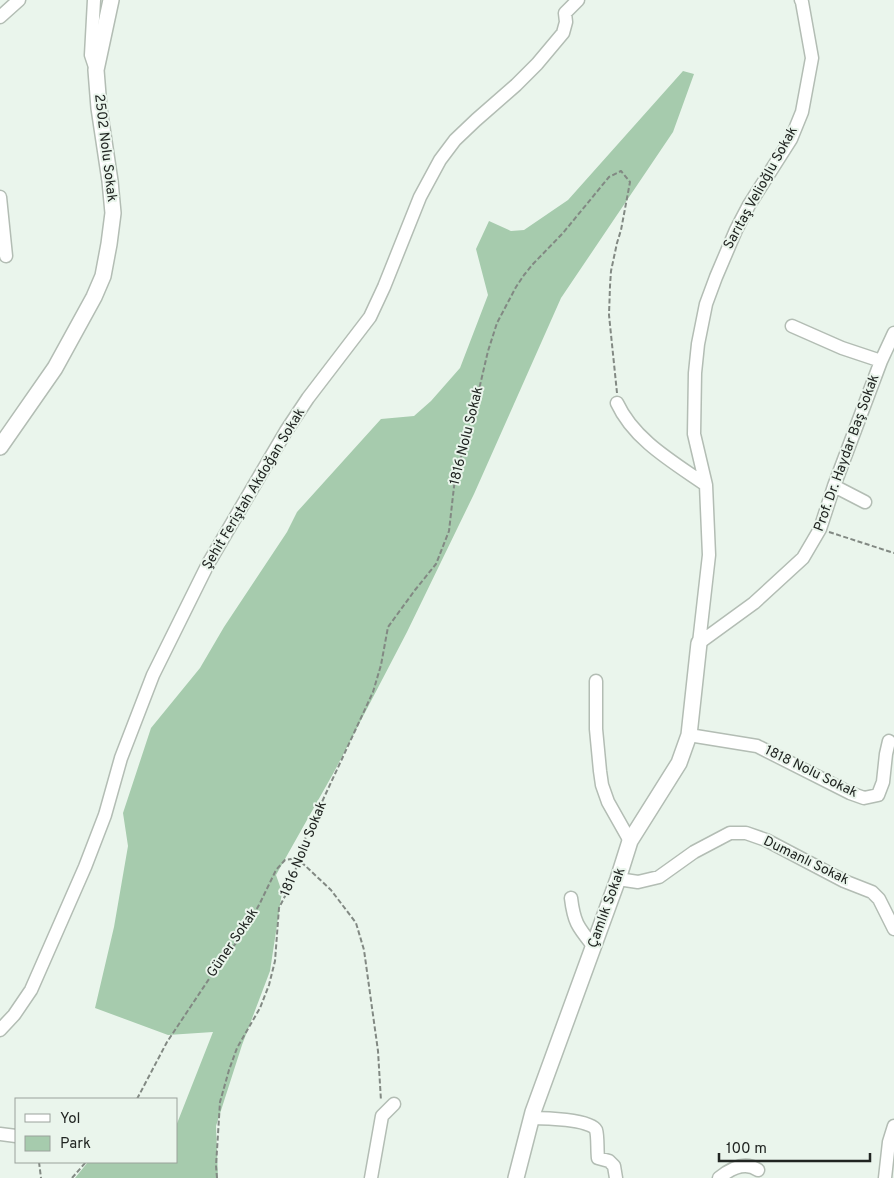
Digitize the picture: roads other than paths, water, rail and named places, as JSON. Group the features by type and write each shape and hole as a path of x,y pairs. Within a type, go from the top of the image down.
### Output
{"street":[{"path":"0,16 19,0"},
{"path":"94,0 91,56 96,70"},
{"name":"2502 Nolu Sokak","path":"0,447 55,368 94,297 103,276 112,213 110,181 99,108 96,70 112,0"},
{"name":"Şehit Feriştah Akdoğan Sokak","path":"0,1030 14,1015 36,978 105,815 121,758 153,675 208,564 286,431 308,398 370,317 420,197 440,160 455,140 516,85 552,46 563,33 566,22 565,13 578,0"},
{"name":"Sarıtaş Velioğlu Sokak","path":"699,643 709,555 706,485 694,434 694,373 698,344 706,304 736,230 749,205 791,138 802,112 812,58 801,0"},
{"path":"0,197 6,256"},
{"path":"792,326 842,348 881,361"},
{"name":"Prof. Dr. Haydar Baş Sokak","path":"699,643 754,603 803,558 820,529 834,486 881,361 894,333"},
{"path":"617,403 623,415 642,437 654,448 706,485"},
{"path":"834,486 865,502"},
{"name":"Çamlık Sokak","path":"516,1178 531,1118 618,880 630,841 679,763 690,735 699,643"},
{"path":"596,681 596,729 602,785 608,802 630,841"},
{"name":"1818 Nolu Sokak","path":"690,735 757,746 844,790 864,798 878,795 883,782 889,741"},
{"name":"Dumanlı Sokak","path":"618,880 638,882 659,877 694,852 722,837 730,834 746,833 766,840 844,880 872,892 880,898 894,930"},
{"path":"571,898 575,921 594,947"},
{"path":"371,1178 382,1116 394,1104"},
{"path":"531,1118 582,1122 593,1126 596,1131 598,1158 609,1161 614,1166 616,1178"},
{"path":"885,1178 889,1142 894,1126"},
{"path":"0,1134 15,1136"},
{"path":"725,1176 743,1165 752,1166 758,1170"}]}
